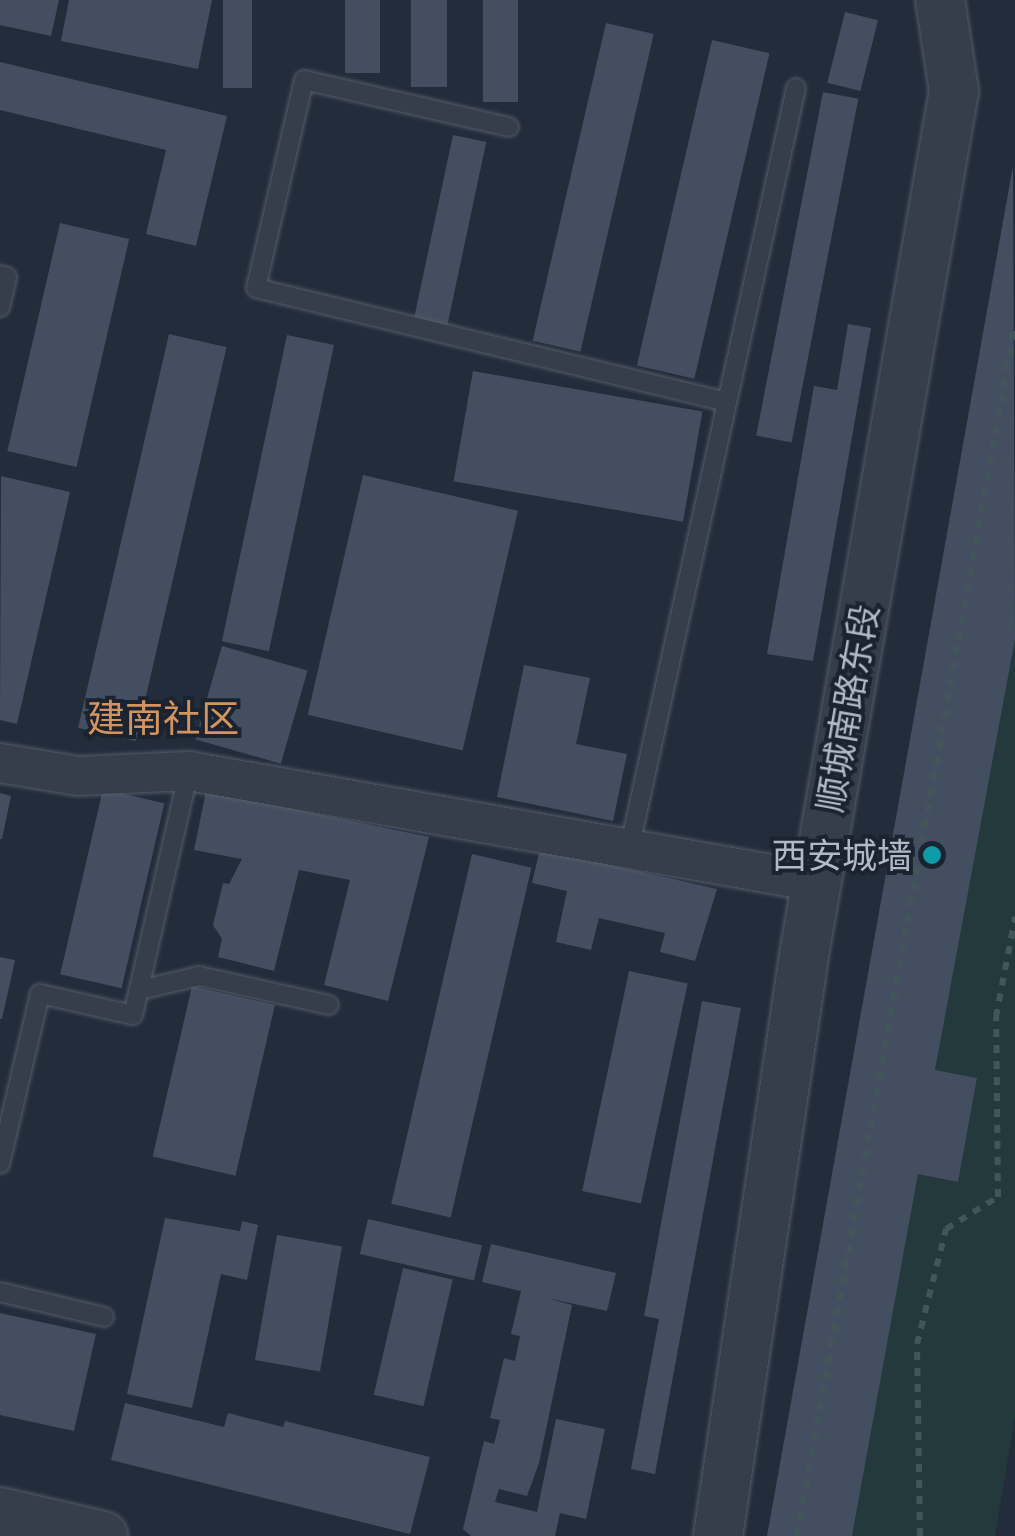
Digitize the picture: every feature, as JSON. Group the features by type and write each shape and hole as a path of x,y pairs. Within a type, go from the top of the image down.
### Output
{"street":[{"name":"顺城南路东段","path":"718,1536 816,882 954,92 940,0"},
{"path":"0,762 78,776 190,771 816,882"},
{"path":"0,1512 103,1536"}],"lane":[{"path":"509,127 304,80 256,288 726,402"},
{"path":"629,850 796,88"},
{"path":"0,275 7,277 0,308"},
{"path":"0,1164 40,994 134,1015 190,771"},
{"path":"140,990 199,976 330,1004"},
{"path":"0,1292 104,1316"}],"path":[{"path":"797,1536 1015,324"},
{"path":"920,1536 917,1344 946,1229 998,1198 996,1017 1015,916"}],"green space":[{"path":"1015,599 1015,1416 995,1536 852,1536 918,1174 958,1181 977,1078 935,1070"}],"building":[{"path":"0,0 59,0 51,36 0,25"},
{"path":"69,0 212,0 198,69 61,41"},
{"path":"223,0 252,0 252,88 223,88"},
{"path":"345,0 380,0 380,73 345,73"},
{"path":"411,0 447,0 447,87 411,87"},
{"path":"483,0 518,0 518,102 483,102"},
{"path":"845,12 878,20 860,91 827,83"},
{"path":"606,23 654,34 580,352 533,341"},
{"path":"712,40 769,53 694,379 637,365"},
{"path":"0,62 227,116 196,246 146,234 166,150 0,110"},
{"path":"823,92 858,99 792,442 756,436"},
{"path":"453,135 486,142 447,329 413,322"},
{"name":"西安城墙","path":"1013,166 1015,639 935,1070 977,1078 958,1182 918,1174 852,1536 767,1536"},
{"path":"60,223 129,239 77,467 7,451"},
{"path":"848,324 871,328 813,661 767,654 814,386 837,390"},
{"path":"169,334 226,347 136,741 78,728"},
{"path":"287,335 334,345 269,651 222,641"},
{"path":"473,371 702,411 683,522 454,481"},
{"path":"363,475 518,511 463,750 308,715"},
{"path":"1,476 70,492 17,724 0,720"},
{"path":"222,646 308,671 281,764 195,739"},
{"path":"524,665 590,678 576,744 627,754 613,821 497,797"},
{"path":"103,789 164,803 122,988 60,974"},
{"path":"206,791 429,837 388,1001 324,985 350,880 299,870 274,971 218,957 222,939 213,925 223,883 229,884 242,859 194,850"},
{"path":"0,793 11,796 2,839 0,839"},
{"path":"540,849 717,889 695,961 660,952 665,933 599,918 591,950 556,942 567,891 532,883"},
{"path":"472,854 531,868 451,1218 391,1204"},
{"path":"0,957 15,960 2,1019 0,1019"},
{"path":"629,971 688,983 641,1204 582,1191"},
{"path":"192,986 275,1005 235,1176 153,1157"},
{"path":"702,1001 741,1008 655,1474 631,1469 659,1319 644,1316"},
{"path":"165,1218 240,1231 242,1221 258,1225 247,1280 221,1274 192,1408 127,1394"},
{"path":"368,1219 482,1245 474,1280 360,1254"},
{"path":"277,1235 342,1246 320,1372 255,1360"},
{"path":"491,1244 616,1273 607,1311 547,1298 572,1305 539,1463 527,1496 499,1489 495,1502 537,1512 556,1419 605,1429 586,1519 560,1513 555,1536 471,1536 463,1529 484,1441 494,1444 500,1420 490,1418 504,1358 515,1361 520,1336 511,1334 521,1291 482,1282"},
{"path":"403,1268 453,1279 423,1406 374,1395"},
{"path":"0,1313 96,1334 74,1431 0,1415"},
{"path":"125,1403 224,1427 228,1413 283,1427 285,1421 430,1457 410,1534 111,1460"}],"place":[{"name":"西安城墙","path":"932,855"}],"district":[{"name":"建南社区","path":"163,719"}]}
